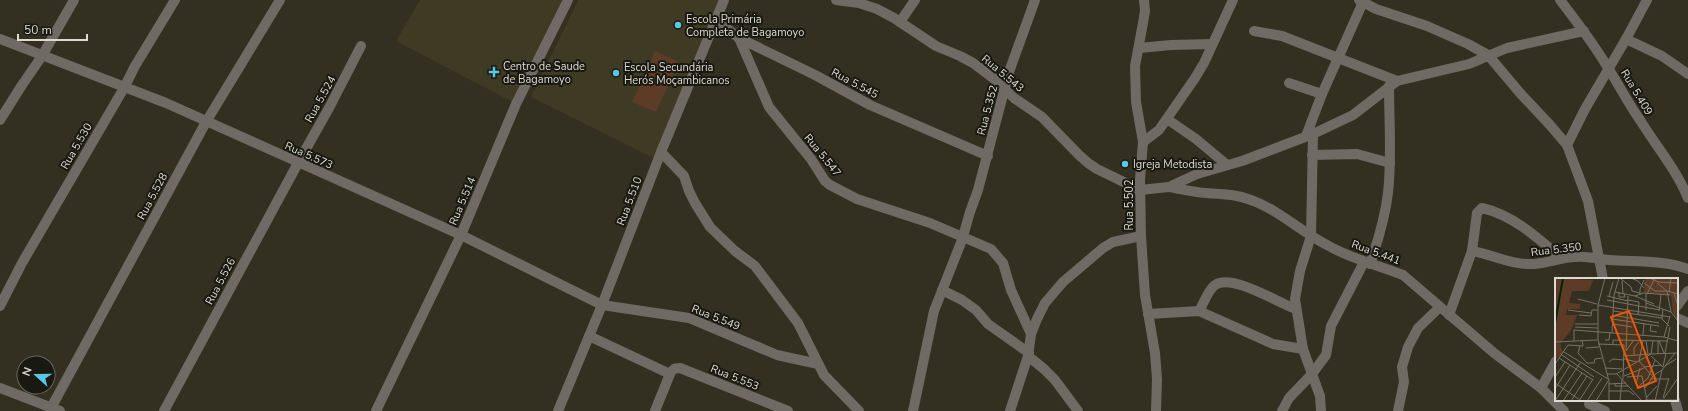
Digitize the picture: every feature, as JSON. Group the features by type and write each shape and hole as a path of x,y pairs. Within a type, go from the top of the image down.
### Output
{"street":[{"path":"0,120 42,56 74,0"},
{"name":"Rua 5.530","path":"0,306 22,262 124,88 135,66 175,0"},
{"name":"Rua 5.528","path":"55,409 206,122 280,0"},
{"name":"Rua 5.514","path":"376,411 461,235 516,104 568,0"},
{"name":"Rua 5.510","path":"558,411 602,305 661,152 724,0"},
{"name":"Rua 5.543","path":"836,0 859,3 871,7 894,18 936,46 973,63 993,78 1014,98 1042,117 1088,163 1140,190"},
{"path":"900,22 915,0"},
{"name":"Rua 5.352","path":"913,411 934,311 978,190 1004,90 1035,0"},
{"name":"Rua 5.502","path":"1144,0 1145,11 1135,66 1136,102 1143,142 1140,190 1141,236 1145,295 1155,353 1157,380 1156,411"},
{"path":"1143,142 1159,130 1195,78 1233,0"},
{"name":"Rua 5.409","path":"1560,0 1584,30 1638,119 1670,163 1688,198"},
{"path":"1567,145 1585,109 1647,0"},
{"path":"1322,411 1322,401 1302,349 1296,309 1295,290 1311,236 1312,155 1310,135 1322,94 1362,1 1400,18 1427,26 1468,44 1488,55 1520,93 1550,125 1567,145 1588,201 1603,278"},
{"name":"Rua 5.545","path":"716,20 739,38 815,75 883,112 988,156"},
{"path":"1140,190 1170,187 1197,174 1226,164 1242,161 1310,135 1353,115 1393,84 1469,64 1488,55 1541,39 1584,30"},
{"path":"1254,31 1282,36 1338,58 1393,84"},
{"name":"Rua 5.547","path":"739,38 769,107 830,185 857,199 930,223 964,232 991,249 1003,263 1011,290 1031,334"},
{"name":"Rua 5.573","path":"0,39 166,103 461,235 602,305"},
{"path":"1626,39 1662,56 1688,74"},
{"path":"1139,48 1171,45 1212,44"},
{"name":"Rua 5.524","path":"298,163 362,46"},
{"path":"1289,83 1322,94"},
{"path":"1282,411 1289,398 1312,374 1326,356 1331,326 1367,263 1382,228 1388,192 1393,84"},
{"path":"1167,119 1196,138 1226,164"},
{"path":"661,152 684,176 688,191 710,227 735,251 755,266 795,318 818,364 831,383 859,411"},
{"path":"1312,155 1357,154 1390,163"},
{"name":"Rua 5.526","path":"164,411 298,163"},
{"name":"Rua 5.441","path":"1170,187 1204,193 1234,195 1249,199 1280,214 1326,245 1367,263 1403,275 1494,353 1541,388 1564,411"},
{"path":"1449,315 1472,251 1477,213 1482,208 1492,210 1508,217 1546,244 1561,258"},
{"path":"1010,411 1028,355 1031,334 1045,302 1073,273 1103,248 1113,242 1141,236"},
{"name":"Rua 5.350","path":"1472,251 1510,262 1528,264 1546,263 1561,258 1576,257 1600,260 1658,262 1688,269"},
{"path":"1199,311 1211,288 1220,282 1240,284 1296,309"},
{"path":"942,290 962,300 976,310 988,324 1044,369 1055,380 1078,411"},
{"path":"1678,305 1688,291"},
{"name":"Rua 5.549","path":"602,305 689,318 777,355 818,364"},
{"path":"1398,411 1404,382 1402,367 1408,347 1418,328 1440,307"},
{"path":"1148,314 1199,311 1273,344 1302,349"},
{"path":"1678,318 1688,323"},
{"name":"Rua 5.553","path":"589,336 672,372 680,368 788,411"},
{"path":"1541,388 1555,363"},
{"path":"656,411 672,372"},
{"path":"0,388 55,409"},
{"path":"1675,401 1678,411"},
{"path":"1589,405 1605,411"}],"shaded area":[{"name":"Centro de Saude de Bagamoyo","path":"420,0 566,0 516,104 396,41"},
{"name":"Escola Secundária Herós Moçambicanos","path":"578,0 721,0 654,158 531,97"},
{"path":"655,51 679,62 656,112 632,102"}],"place":[{"name":"Escola Primária Completa de Bagamoyo","path":"678,25"},
{"name":"Centro de Saude de Bagamoyo","path":"494,72"},
{"name":"Escola Secundária Herós Moçambicanos","path":"616,73"},
{"name":"Igreja Metodista","path":"1125,164"}]}
